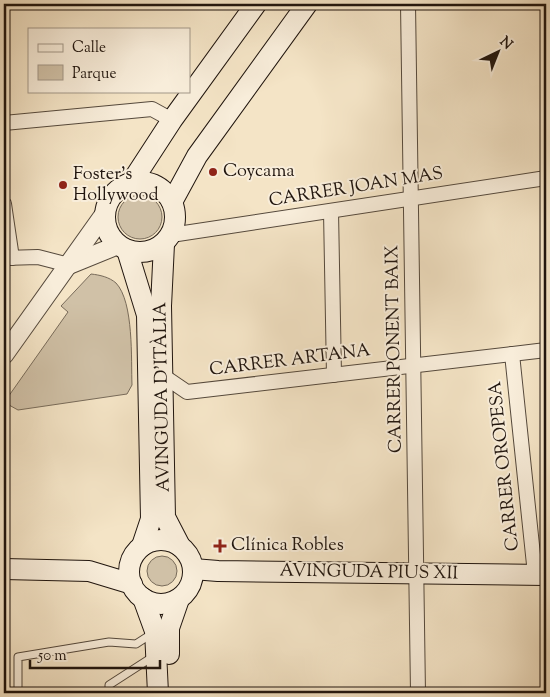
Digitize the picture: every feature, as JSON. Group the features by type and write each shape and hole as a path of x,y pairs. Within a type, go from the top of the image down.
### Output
{"main road":[{"path":"131,183 172,120 256,4"},
{"path":"172,202 197,156 307,4"},
{"path":"131,183 155,184 165,192 172,202 176,213 175,224 167,239 146,252 123,247 110,236 106,225 105,213 113,194 121,187 131,183"},
{"name":"AVINGUDA D'ITÀLIA","path":"167,239 161,306 165,517 180,546"},
{"name":"AVINGUDA D'ITÀLIA","path":"123,247 147,315 151,519 137,552"},
{"path":"4,569 89,571 137,591 151,602 161,604 179,598 186,592 191,582 193,569 187,553 180,546 171,541 161,540 151,542 137,552 89,571"},
{"path":"137,552 130,575 156,632 158,693"},
{"name":"AVINGUDA PIUS XII","path":"193,569 541,575"},
{"path":"171,693 169,628 179,598"}],"street":[{"name":"CARRER PONENT BAIX","path":"408,4 418,693"},
{"path":"4,123 152,109 172,120"},
{"name":"CARRER JOAN MAS","path":"167,239 331,211 546,178"},
{"path":"4,204 8,258 38,257 69,265 123,247"},
{"path":"331,211 334,375"},
{"path":"4,355 105,213"},
{"name":"CARRER ARTANA","path":"162,375 187,392 546,350"},
{"name":"CARRER OROPESA","path":"512,354 541,575"}],"lane":[{"path":"18,693 18,657 109,642 136,644 156,632"},
{"path":"109,693 109,685 156,654"}],"green space":[{"path":"144,195 156,201 161,208 161,226 156,233 149,238 136,239 128,236 121,229 118,213 121,205 128,198"},
{"path":"91,274 110,279 116,283 126,303 129,317 132,385 127,394 18,410 9,405 8,397 68,312 61,306"},
{"path":"162,556 173,560 177,571 173,582 162,586 151,582 147,571 151,560"}],"place":[{"name":"Coycama","path":"213,172"},
{"name":"Foster's Hollywood","path":"63,185"},
{"name":"Clínica Robles","path":"220,546"}]}
